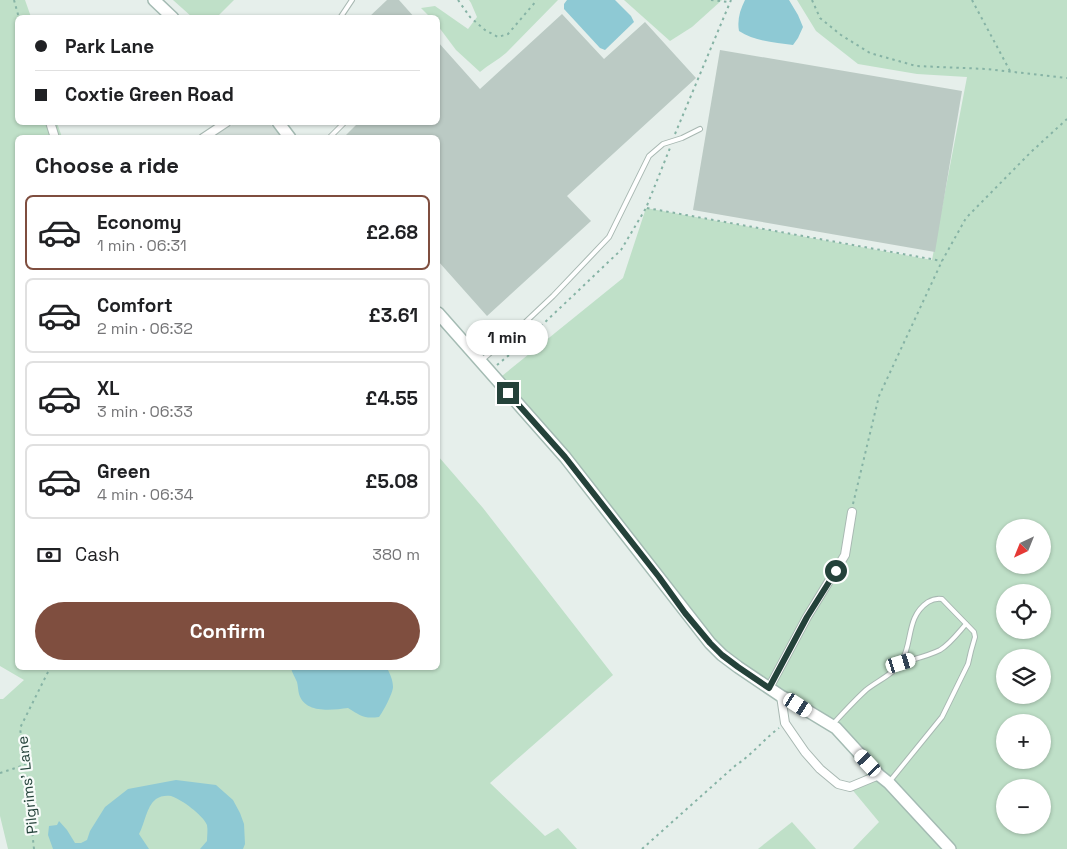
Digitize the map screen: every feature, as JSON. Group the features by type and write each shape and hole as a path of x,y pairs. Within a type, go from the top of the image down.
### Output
{"street":[{"path":"154,0 170,15"},
{"path":"208,135 223,125"},
{"path":"440,315 565,457 710,643 722,655 769,688 836,728 950,849"},
{"path":"769,688 807,617 845,555 852,512"},
{"path":"781,696 785,723 805,752 820,769 838,784 850,787 879,775"}],"lane":[{"path":"342,15 352,0"},
{"path":"332,135 342,125"},
{"path":"480,362 553,296 609,237 649,156 663,144 682,138 700,129"},
{"path":"889,783 942,717 968,664 970,651 976,637 974,632 942,600 937,598 920,608 915,615 901,663"},
{"path":"832,726 865,691 901,663 940,650 966,624"}],"path":[{"path":"14,0 18,15"},
{"path":"458,0 470,17 498,37 508,34 537,0"},
{"path":"712,0 730,3"},
{"path":"812,0 820,18 841,35 870,53 916,66 987,69 1067,78"},
{"path":"972,0 1010,72"},
{"path":"852,512 879,396 942,261 966,218 1067,120"},
{"path":"646,208 942,261"},
{"name":"Pilgrims' Lane","path":"34,849 20,728 49,670"},
{"path":"642,849 785,723"},
{"path":"0,773 25,765"}],"shaded area":[{"path":"232,125 271,125 280,135 215,135"}],"green space":[{"path":"0,0 25,0 30,15 15,15 15,125 58,125 61,135 15,135 15,670 440,670 440,458 483,508 613,675 490,783 545,836 558,828 577,849 8,849 0,816 0,699 3,699 24,680 0,666"},
{"path":"173,0 234,0 219,15 190,15"},
{"path":"469,0 558,0 506,53 480,72 456,50 440,29 440,15 428,15 421,8 435,6 468,29 477,17"},
{"path":"624,0 722,0 692,27 670,41"},
{"path":"797,0 1067,0 1067,849 853,849 879,822 850,787 872,770 828,728 738,667 497,380 623,278 646,208 932,260 967,77 917,74 858,64 816,31"},
{"path":"792,822 816,849 758,849"}],"water":[{"path":"567,0 615,0 631,16 634,22 605,50 600,48 564,9 564,4"},
{"path":"745,0 789,0 803,27 793,45 758,39 739,31 739,15"},
{"path":"292,670 388,670 392,679 393,690 379,717 370,718 348,708 320,709 307,705 299,694"},
{"path":"176,780 216,785 233,800 244,824 245,844 243,849 200,849 207,841 207,825 205,821 186,804 171,796 163,796 153,802 139,834 149,849 53,849 48,835 49,826 57,825 59,821 75,843 81,843 87,840 90,831 105,807 128,789"}],"building":[{"path":"387,0 399,0 412,15 371,15"},
{"path":"562,14 604,59 645,22 696,78 567,196 591,221 487,316 440,263 440,135 346,135 356,125 440,125 440,44 480,89"},
{"path":"720,50 962,91 935,252 693,210"}],"route":[{"path":"508,393 565,457 710,643 722,655 769,688 807,617 836,571"}]}
